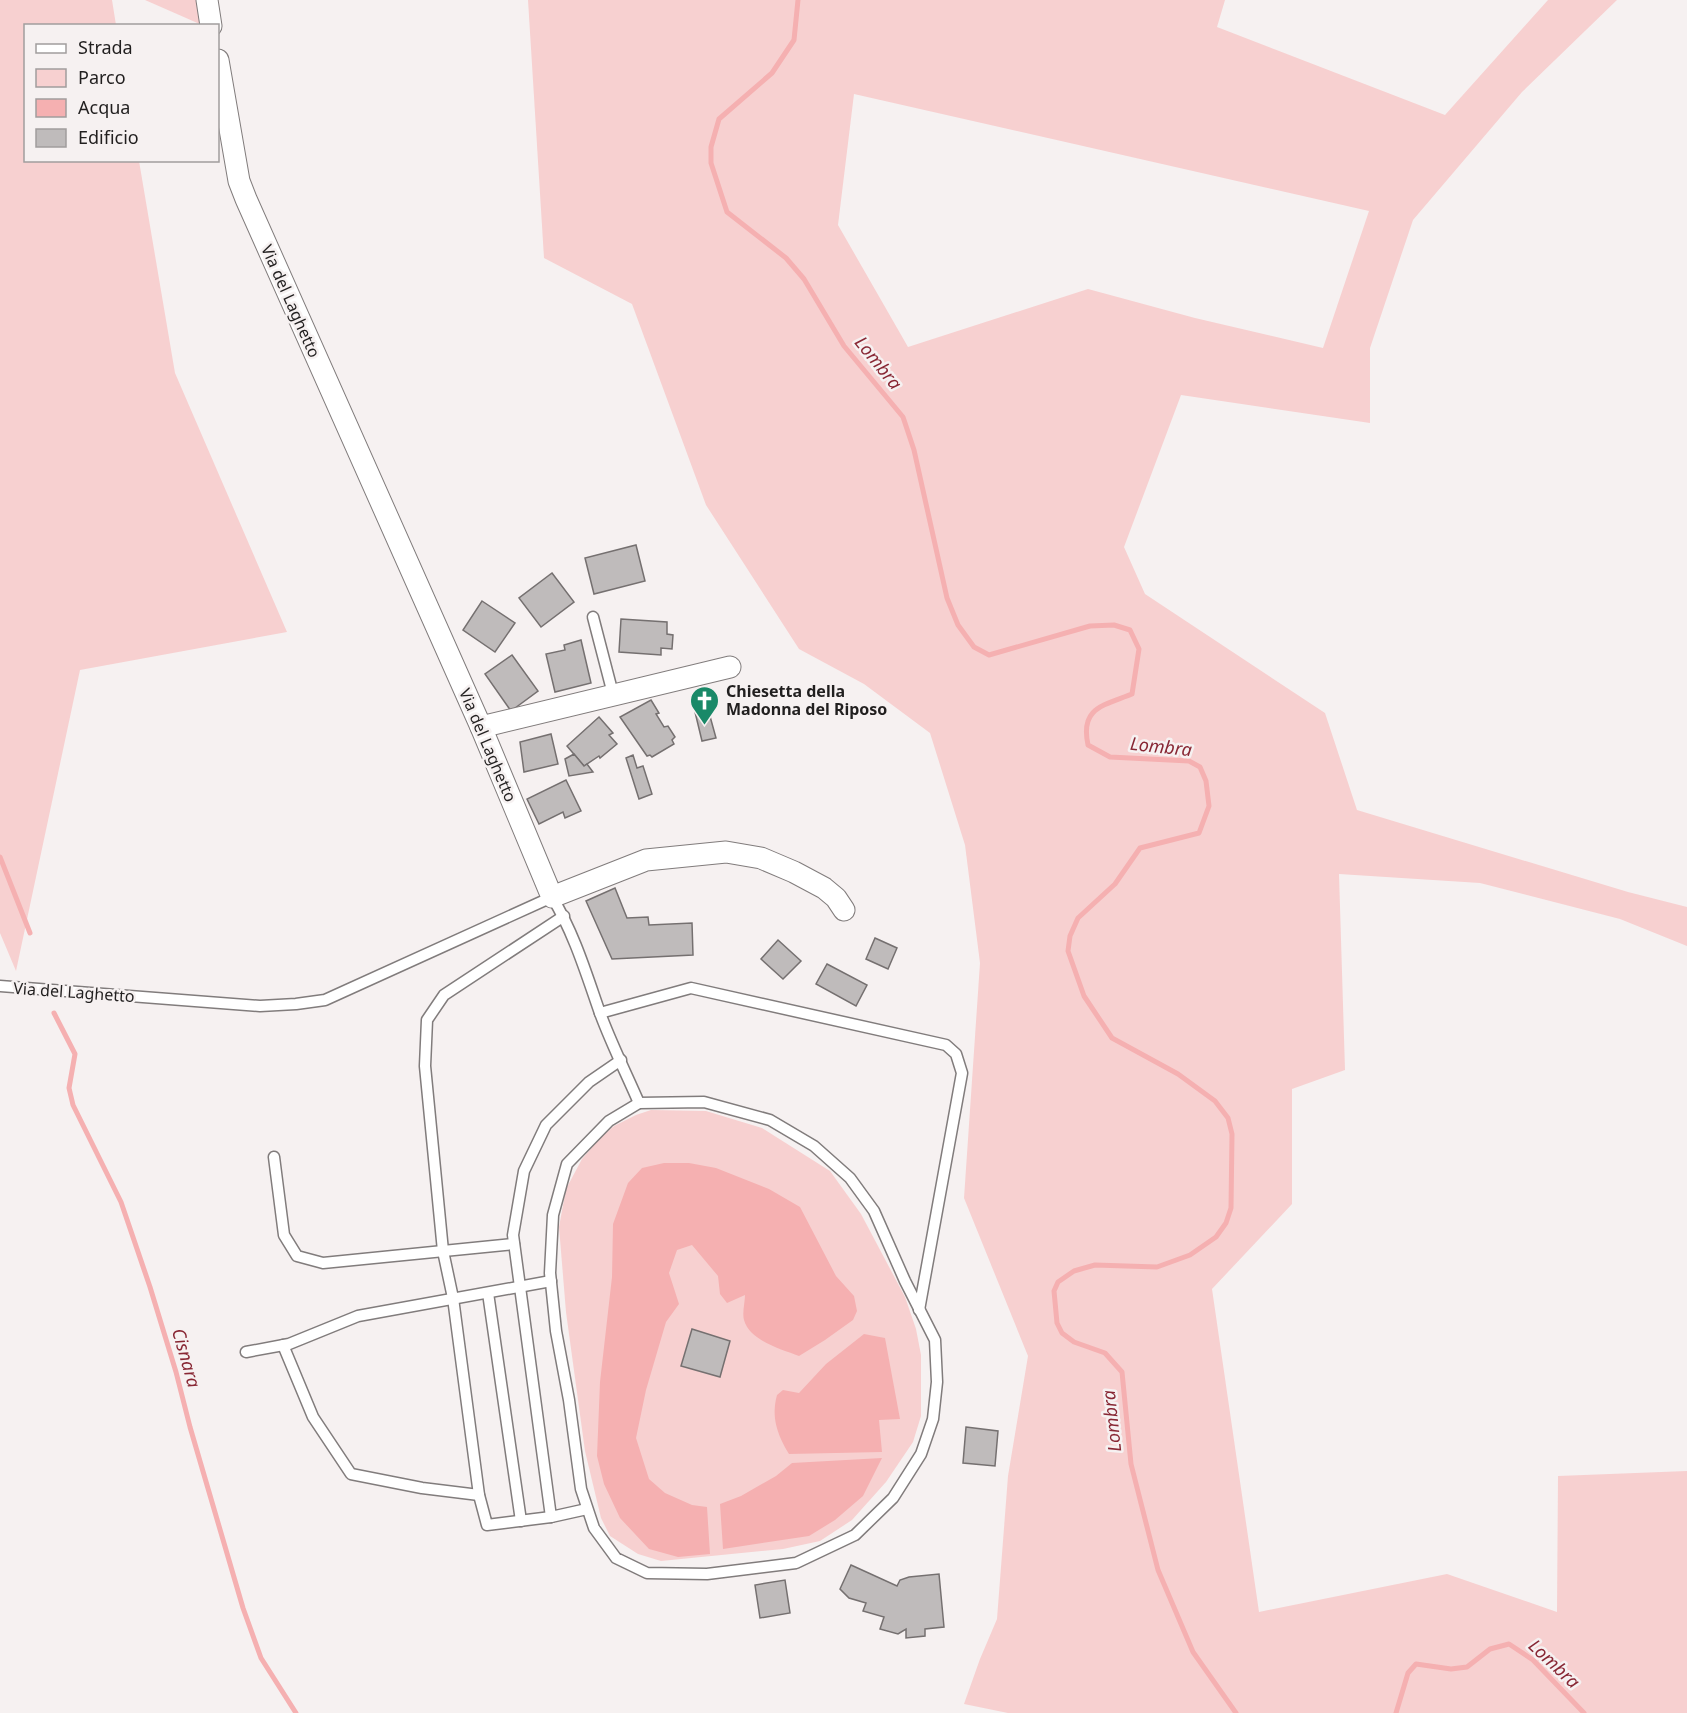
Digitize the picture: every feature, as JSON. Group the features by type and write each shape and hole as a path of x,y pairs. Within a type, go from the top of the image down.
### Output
{"street":[{"path":"207,0 211,24"},
{"name":"Via del Laghetto","path":"219,66 239,181 246,199 481,727 552,897"},
{"path":"481,727 730,667"},
{"path":"552,897 646,860 726,852 761,858 794,872 824,888 836,898 844,910"}],"lane":[{"path":"593,617 613,694"},
{"path":"552,897 564,916 600,1013 639,1103"},
{"name":"Via del Laghetto","path":"0,986 260,1006 325,1000 552,897"},
{"path":"564,916 444,995 427,1020 425,1066 443,1251 453,1298 479,1495 487,1525 551,1518 587,1509"},
{"path":"600,1013 691,988 946,1045 956,1054 962,1073 920,1310"},
{"path":"551,1518 513,1235 524,1171 546,1125 589,1082 621,1060"},
{"path":"704,1102 770,1120 814,1146 850,1178 874,1211 920,1310 935,1340 938,1382 933,1419 921,1454 894,1498 855,1535 796,1563 707,1574 647,1573 616,1558 594,1528 581,1490 569,1400 556,1331 551,1281 553,1215 567,1164 609,1121 639,1103 704,1102"},
{"path":"274,1157 284,1235 297,1256 323,1263 514,1244"},
{"path":"246,1352 283,1345 358,1316 551,1281"},
{"path":"488,1293 521,1521"},
{"path":"283,1345 313,1417 351,1474 422,1488 479,1495"}],"green space":[{"path":"0,0 112,0 116,24 24,24 24,162 139,162 175,373 287,632 80,670 16,971 0,933"},
{"path":"145,0 207,0 202,24"},
{"path":"528,0 1225,0 1217,27 1445,115 1548,0 1617,0 1522,92 1413,220 1370,348 1370,423 1181,395 1124,547 1145,594 1325,713 1357,810 1628,892 1687,907 1687,946 1620,919 1480,883 1339,874 1345,1070 1292,1089 1292,1204 1212,1289 1259,1612 1447,1574 1557,1612 1558,1476 1687,1471 1687,1713 1008,1713 964,1704 997,1619 1008,1476 1028,1356 964,1198 980,963 965,845 930,733 864,684 799,649 706,505 632,304 544,258","holes":["854,94 1369,211 1323,348 1195,318 1088,289 908,347 838,225"]},
{"path":"651,1110 706,1111 762,1128 830,1171 861,1214 905,1297 916,1329 921,1355 921,1416 913,1442 886,1482 852,1520 820,1541 783,1549 661,1561 638,1554 610,1536 601,1518 585,1451 566,1312 559,1227 566,1189 582,1159 614,1126"}],"water":[{"path":"664,1163 689,1163 716,1168 769,1189 800,1207 836,1276 854,1296 857,1311 853,1320 799,1356 775,1347 753,1334 744,1320 745,1295 727,1303 720,1294 718,1276 692,1245 677,1250 669,1273 679,1304 666,1322 646,1390 636,1438 649,1479 665,1493 692,1505 707,1507 710,1554 678,1557 649,1549 620,1518 604,1484 597,1456 600,1382 612,1277 613,1224 628,1183 642,1168"},
{"path":"864,1334 885,1338 900,1419 879,1420 882,1452 789,1454 776,1425 777,1395 783,1390 799,1393 826,1364"},
{"path":"882,1458 863,1496 835,1520 809,1536 723,1549 720,1504 741,1496 776,1476 792,1463"}],"building":[{"path":"636,545 645,581 594,594 585,558"},
{"path":"552,573 574,602 541,627 519,598"},
{"path":"482,601 515,623 495,652 463,630"},
{"path":"621,619 667,622 667,634 673,635 672,649 661,648 661,655 619,652"},
{"path":"581,640 591,683 555,692 546,654 565,650 564,645"},
{"path":"512,655 538,691 511,711 485,674"},
{"path":"651,700 664,727 668,726 675,737 672,740 674,744 652,757 647,756 620,717"},
{"name":"Chiesetta della Madonna del Riposo","path":"708,709 716,738 702,741 695,712"},
{"path":"599,717 613,733 609,735 617,744 600,758 599,756 584,766 567,746"},
{"path":"551,734 558,764 524,772 520,742"},
{"path":"574,754 584,766 587,764 593,772 569,776 565,759"},
{"path":"633,755 637,768 643,766 652,794 639,799 626,758"},
{"path":"566,780 581,811 565,818 563,812 539,824 527,799"},
{"path":"615,888 627,918 648,917 649,925 692,923 693,955 612,959 586,901"},
{"path":"875,938 897,948 888,969 866,959"},
{"path":"778,940 801,961 783,979 761,959"},
{"path":"827,964 867,985 856,1006 816,984"},
{"path":"692,1329 730,1341 720,1377 681,1366"},
{"path":"966,1427 998,1431 995,1466 963,1463"},
{"path":"851,1565 897,1586 900,1580 909,1577 939,1574 944,1627 925,1629 925,1636 906,1638 906,1629 898,1634 880,1629 884,1617 863,1611 866,1603 849,1598 840,1589"},
{"path":"785,1580 790,1613 760,1618 755,1585"}],"waterway":[{"name":"Lombra","path":"798,0 794,40 772,73 719,119 711,147 711,163 727,212 786,258 804,279 844,346 903,417 914,450 947,598 958,625 974,647 989,655 1090,626 1114,625 1130,630 1139,649 1132,694 1103,706 1090,716 1086,733 1088,745 1110,757 1189,761 1200,767 1206,781 1209,806 1199,833 1140,848 1115,884 1078,918 1070,936 1068,951 1084,996 1112,1038 1178,1074 1215,1101 1228,1118 1232,1134 1231,1208 1226,1223 1216,1237 1190,1255 1157,1267 1095,1265 1074,1271 1058,1282 1054,1291 1057,1323 1062,1333 1074,1342 1105,1353 1122,1372 1131,1464 1158,1570 1193,1652 1236,1713"},
{"name":"Cisnara","path":"0,857 30,933"},
{"name":"Cisnara","path":"54,1013 75,1054 69,1088 73,1105 121,1202 150,1287 243,1608 261,1658 296,1713"},
{"name":"Lombra","path":"1396,1713 1408,1673 1416,1664 1451,1669 1467,1667 1490,1649 1509,1644 1533,1660 1584,1713"}],"place":[{"name":"Chiesetta della Madonna del Riposo","path":"705,726"}]}
